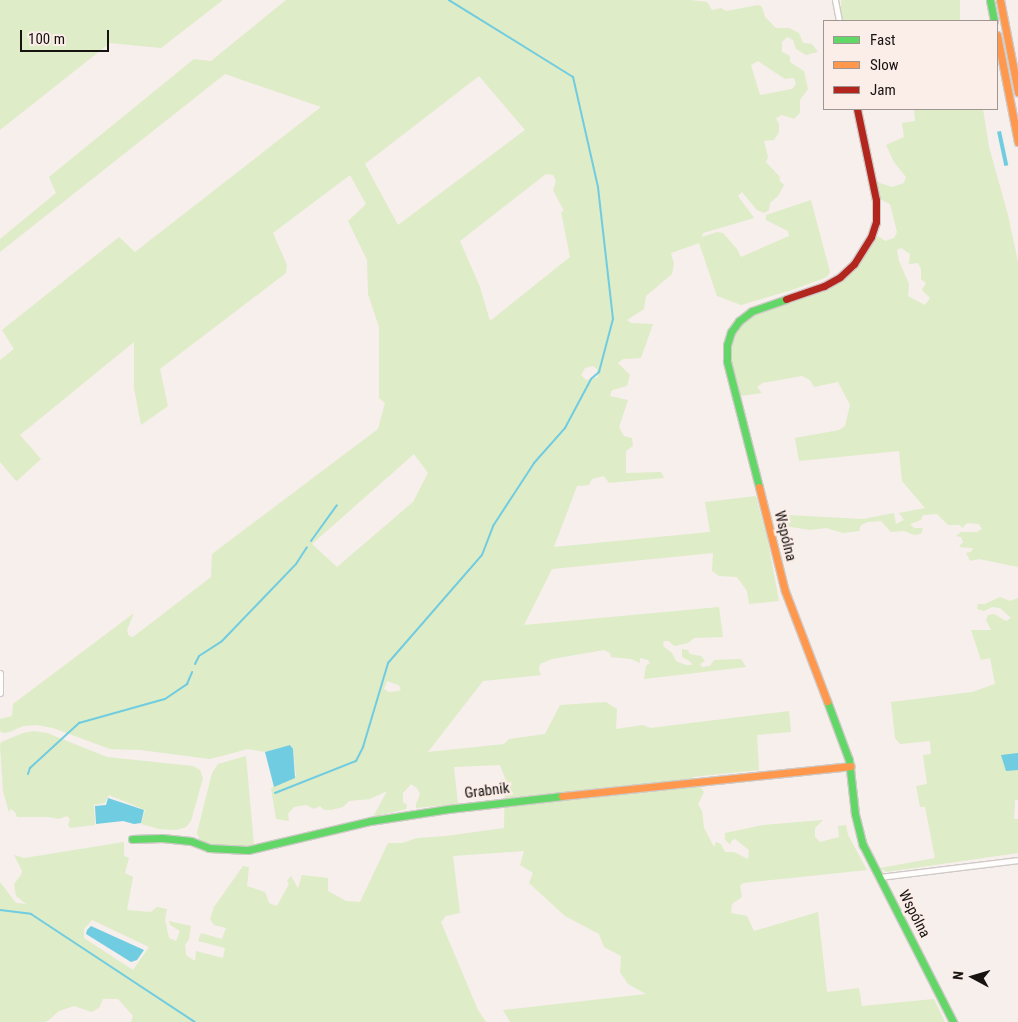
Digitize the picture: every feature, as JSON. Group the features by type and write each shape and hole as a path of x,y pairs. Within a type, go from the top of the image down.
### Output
{"main road":[{"path":"990,0 994,20"},
{"path":"1000,0 1018,92"},
{"path":"998,40 1018,142"},
{"name":"Wspólna","path":"857,110 876,200 876,222 871,237 854,264 840,277 824,286 752,311 739,321 731,332 727,345 727,361 785,591 850,766 858,830 953,1022"},
{"name":"Grabnik","path":"132,839 162,838 191,842 209,848 248,850 370,821 448,810 681,782 850,766"}],"street":[{"path":"835,0 839,20"},
{"path":"0,673 0,693"},
{"path":"880,877 1018,860"}],"green space":[{"path":"0,0 223,0 161,48 110,43 0,130"},
{"path":"286,0 690,0 707,2 712,10 721,8 726,11 758,5 762,7 765,17 776,28 789,28 799,33 803,43 812,44 818,52 806,55 796,49 793,40 787,37 782,42 782,52 790,56 790,62 804,71 808,89 800,100 800,113 794,119 782,115 776,118 779,124 779,132 774,140 764,141 768,157 766,162 780,177 779,180 784,185 778,196 770,203 769,210 764,213 757,210 742,192 738,196 754,218 703,233 702,237 717,232 723,233 737,249 741,257 789,236 788,231 766,220 766,215 811,200 830,272 827,277 792,290 741,305 717,296 699,243 671,253 674,264 672,274 646,296 644,309 627,320 631,323 653,324 641,358 623,359 618,363 630,375 627,386 612,390 610,396 628,400 619,427 624,436 632,438 633,446 626,451 626,473 661,472 664,478 609,483 604,476 592,479 589,485 577,486 554,547 710,532 705,502 756,496 767,537 779,601 749,604 747,591 737,577 719,576 712,571 713,553 552,569 524,625 719,607 723,637 694,638 688,643 674,646 669,641 664,641 663,646 672,653 676,661 686,665 692,665 691,662 682,657 682,649 688,650 690,654 701,656 705,661 700,664 702,667 710,666 714,660 741,659 746,667 644,679 646,666 650,663 648,660 640,658 640,663 631,659 611,657 610,653 604,650 552,659 540,664 539,670 541,675 483,681 428,752 504,744 509,739 545,734 560,705 606,702 617,709 616,729 643,725 650,728 789,711 791,732 757,735 759,770 692,777 704,792 698,804 702,811 704,828 714,847 716,842 721,844 725,852 734,852 748,859 749,850 735,839 731,841 731,845 725,840 725,833 763,825 823,820 815,828 815,837 820,842 839,837 838,826 846,825 848,835 867,870 743,883 740,886 742,897 732,904 731,913 747,916 754,931 818,912 827,992 859,988 862,1006 934,999 945,1022 510,1022 503,1010 646,994 628,984 620,972 621,956 604,947 599,934 565,916 529,883 533,873 520,865 524,851 453,856 460,913 446,916 441,922 478,1010 486,1022 131,1022 133,1016 118,999 103,999 99,1008 92,1012 74,1006 59,1011 44,1022 0,1022 0,882 16,903 26,904 16,896 14,884 22,871 14,855 24,858 124,842 124,856 129,858 125,873 133,877 127,910 151,912 157,907 167,909 165,920 169,938 176,941 180,931 170,925 169,921 191,926 189,939 185,945 186,955 195,961 196,951 223,958 225,948 198,941 201,933 222,939 226,928 214,925 210,919 214,907 243,866 249,867 247,886 265,892 269,903 277,906 289,884 287,881 291,876 298,888 302,875 328,878 328,891 346,901 360,902 388,843 402,843 417,838 504,828 505,778 500,765 454,767 458,804 416,808 420,794 417,788 411,784 403,793 403,802 407,805 406,809 373,817 387,791 370,799 349,801 343,807 331,810 324,810 320,806 314,809 306,805 294,807 288,814 289,821 276,819 271,788 296,776 293,749 290,745 265,752 248,749 210,759 140,750 110,749 53,728 37,725 23,726 10,732 3,733 0,731 0,719 12,716 13,704 134,613 127,630 129,636 133,637 211,577 212,554 378,429 385,403 379,398 379,327 368,294 367,260 348,221 366,204 350,175 273,233 287,265 286,273 160,369 168,406 141,425 134,388 134,342 20,435 41,459 18,480 16,481 0,462 0,360 14,349 2,330 119,237 135,252 321,107 225,74 0,252 0,239 56,193 49,177 194,59 211,61","holes":["758,61 785,79 794,78 796,84 792,89 760,95 751,65","479,76 525,130 398,225 365,164","546,174 553,175 556,181 553,190 564,211 561,212 570,257 490,321 480,287 460,241","593,366 597,369 598,377 586,380 581,375 585,368","414,454 428,473 413,502 337,567 312,544","387,681 401,688 399,691 389,692 384,689","92,920 149,947 133,970 84,938 84,929"]},
{"path":"841,0 960,0 960,20 841,20"},
{"path":"914,110 983,110 989,147 1008,215 1018,262 1018,567 979,559 970,561 966,553 971,552 973,548 959,547 963,542 961,537 956,536 961,532 977,532 982,529 979,524 967,523 962,528 960,525 948,525 937,514 923,515 921,520 910,524 914,528 923,528 921,534 914,535 904,531 891,532 881,521 868,522 861,525 859,531 843,533 826,528 810,530 779,525 787,515 863,519 894,513 896,524 904,520 899,513 925,508 902,481 899,451 799,461 795,438 839,430 845,426 850,405 838,382 814,387 810,380 802,376 762,383 757,387 762,393 740,396 730,357 731,344 740,324 753,315 822,291 836,284 854,272 878,236 885,241 894,238 897,232 890,204 878,198 877,182 892,187 904,183 906,177 894,162 886,145 904,137 902,123 915,121","holes":["901,248 910,254 909,264 918,263 921,269 921,279 926,283 922,290 930,298 925,305 908,296 909,284 899,261 897,250"]},
{"path":"1000,597 1010,601 1018,598 1018,800 1015,800 1014,819 1018,819 1018,853 886,872 880,868 935,858 925,807 920,807 916,786 927,784 923,755 931,754 930,741 900,744 895,738 891,702 972,692 995,684 990,658 981,660 971,630 991,630 986,620 988,615 994,614 1006,621 1011,618 1000,608 992,607 984,611 977,609 978,604 985,604"},
{"path":"34,731 47,733 107,757 193,766 200,770 203,778 191,821 186,827 176,830 159,829 141,824 145,810 109,795 105,803 94,805 95,825 70,828 68,825 70,819 67,816 59,819 17,817 11,809 9,812 3,791 0,745 1,742 23,733"},
{"path":"246,756 254,846 240,848 207,844 200,840 197,833 212,773 218,764"}],"water":[{"path":"1001,131 1008,165 1004,166 997,132"},
{"path":"290,745 293,749 295,778 274,787 265,752"},
{"path":"1018,753 1018,770 1006,771 1001,755"},
{"path":"108,798 144,810 141,823 134,824 123,821 96,824 95,806 106,805"},
{"path":"91,926 144,950 137,960 131,962 86,934"}],"waterway":[{"path":"275,793 356,761 363,747 388,663 482,555 493,526 534,463 565,428 591,379 599,372 613,319 598,187 573,77 449,0"},
{"path":"311,541 337,505"},
{"path":"195,664 199,656 222,641 296,564 307,547"},
{"path":"28,774 30,768 79,723 165,699 187,684 192,672"},
{"path":"0,910 31,914 195,1022"}],"traffic: fast":[{"path":"990,0 994,20"},
{"path":"759,487 727,361 727,345 731,332 739,321 752,311 786,299"},
{"path":"827,701 849,760 855,814 863,845 953,1022"},
{"path":"132,839 162,838 191,841 209,848 248,850 370,821 448,809 562,796"}],"traffic: slow":[{"path":"1000,0 1018,92"},
{"path":"998,40 1018,142"},
{"path":"759,487 785,591 827,701"},
{"path":"562,796 850,766"}],"traffic: jam":[{"path":"786,299 824,286 840,277 854,264 871,237 876,222 876,200 857,110"}]}
